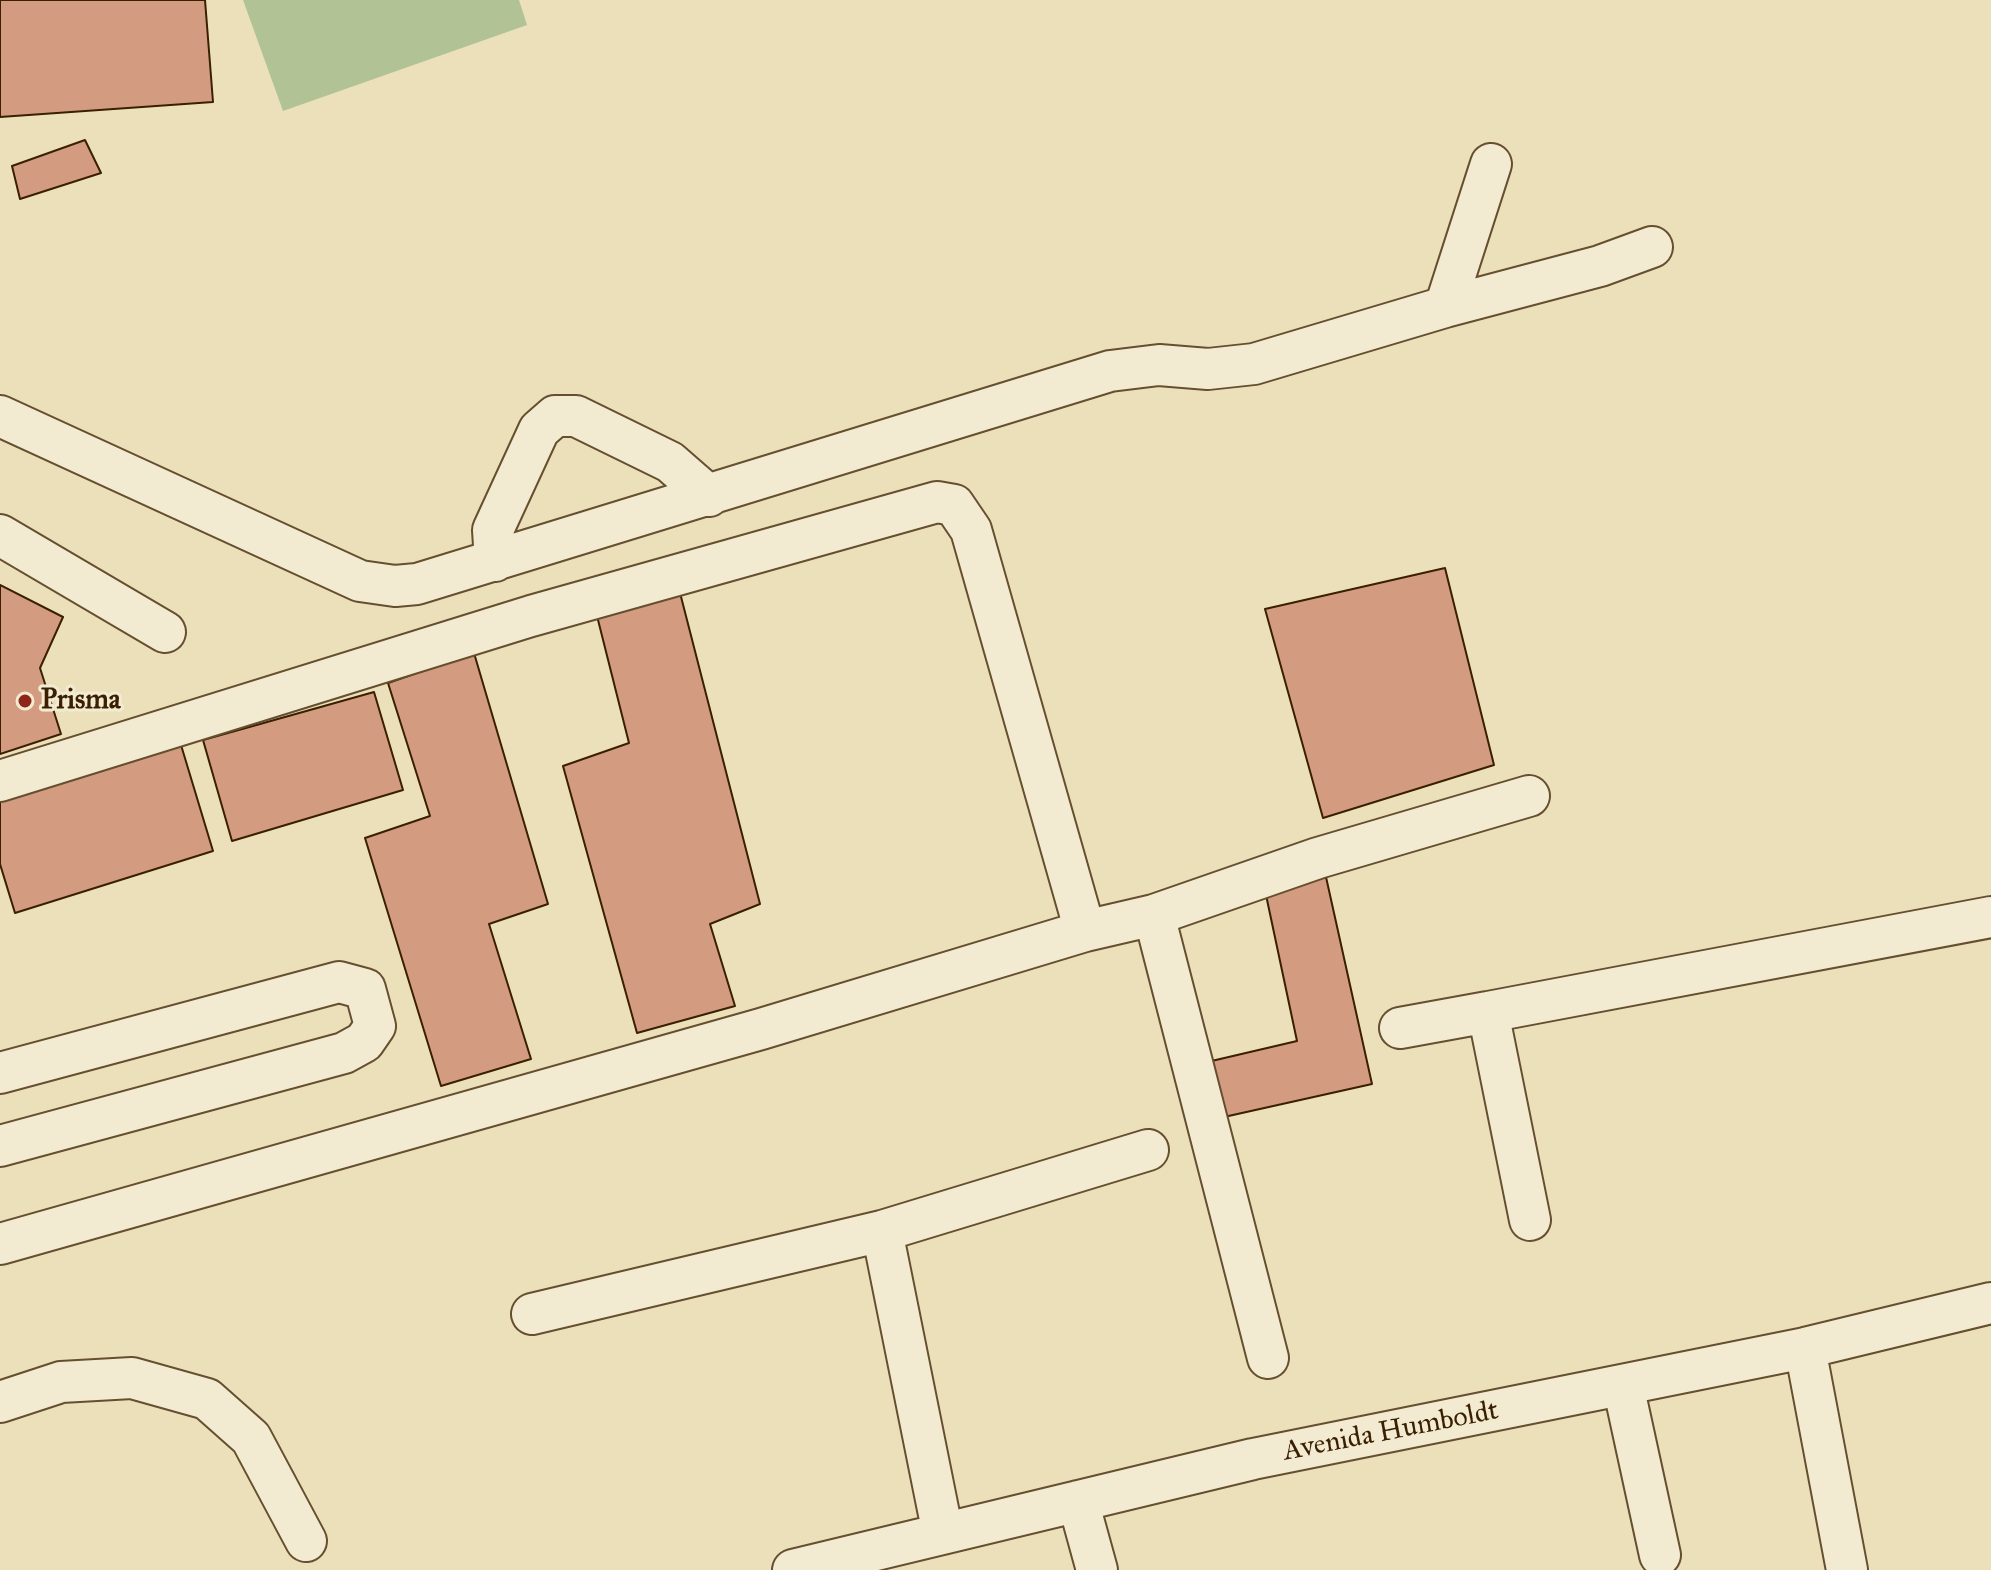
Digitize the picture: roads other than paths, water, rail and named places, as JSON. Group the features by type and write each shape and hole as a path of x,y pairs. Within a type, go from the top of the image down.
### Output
{"street":[{"path":"1445,307 1491,164"},
{"path":"0,416 360,581 395,586 417,584 1110,371 1159,365 1235,368 1600,266 1652,247"},
{"path":"495,561 493,530 539,430 555,416 576,416 670,462 709,496"},
{"path":"0,781 531,616 937,502 954,505 971,530 1085,931"},
{"path":"0,535 165,632"},
{"path":"0,1244 746,1033 1085,931 1154,915 1318,858 1529,796"},
{"path":"1154,915 1268,1358"},
{"path":"1400,1028 1991,917"},
{"path":"0,1073 339,982 365,989 375,1026 364,1042 344,1053 0,1146"},
{"path":"1488,1012 1530,1220"},
{"path":"532,1314 882,1231 1148,1150"},
{"path":"882,1231 943,1534"},
{"name":"Avenida Humboldt","path":"793,1570 1253,1459 1805,1348 1991,1303"},
{"path":"1805,1348 1847,1570"},
{"path":"0,1402 61,1382 132,1378 207,1399 251,1438 306,1541"},
{"path":"1623,1385 1660,1555"},
{"path":"1078,1501 1097,1570"}],"place":[{"name":"Prisma","path":"25,701"}]}
